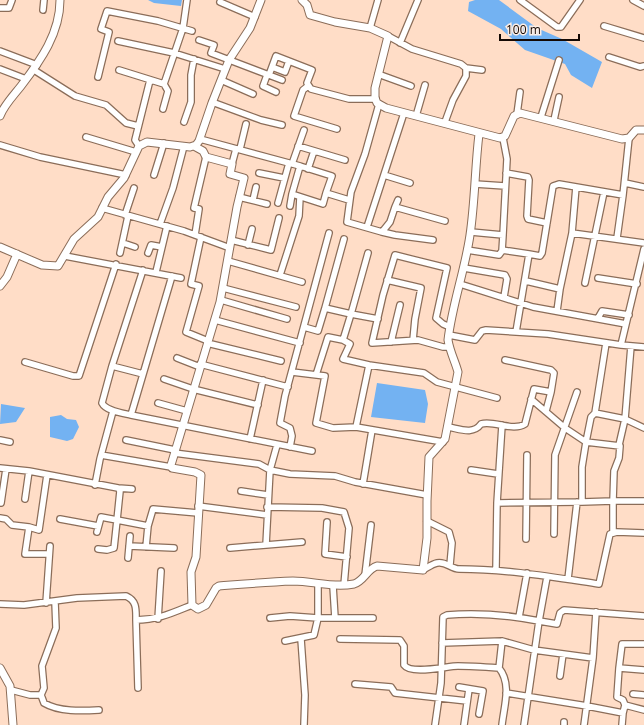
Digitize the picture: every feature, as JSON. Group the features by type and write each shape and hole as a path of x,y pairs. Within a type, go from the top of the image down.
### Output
{"street":[{"path":"0,8 9,8 12,0"},
{"path":"43,10 44,0"},
{"path":"0,114 36,67 52,38 60,0"},
{"path":"164,84 182,28 187,0"},
{"path":"194,146 200,139 220,80 229,60 243,42 261,0"},
{"path":"302,0 307,5 310,15 335,22 370,28 412,49 461,64 466,68 482,70"},
{"path":"370,28 378,0"},
{"path":"400,43 418,0"},
{"path":"520,0 557,27 561,27 580,0"},
{"path":"633,0 644,6"},
{"path":"220,2 255,17"},
{"path":"98,77 109,32 101,30 107,11 192,31"},
{"path":"604,26 644,38"},
{"path":"388,36 378,74 375,92 377,102 365,154 353,183 349,200 347,222 395,236 433,240"},
{"path":"199,40 214,45 211,53 282,80"},
{"path":"118,41 174,53 225,69"},
{"path":"0,51 36,67 75,96 106,105 126,123 138,126"},
{"path":"276,92 263,86 276,56 312,70 308,86 303,90 294,116 337,129"},
{"path":"609,56 640,67 644,66"},
{"path":"184,122 191,102 194,59"},
{"path":"541,117 559,60"},
{"path":"272,66 285,72 289,61"},
{"path":"446,122 453,100 466,76 466,68"},
{"path":"0,69 26,79"},
{"path":"119,70 164,84 168,91 163,109"},
{"path":"378,74 412,86"},
{"path":"0,247 42,265 52,267 59,265 74,240 98,217 111,192 126,175 137,149 136,140 138,126 150,80"},
{"path":"220,80 253,94"},
{"path":"416,116 425,85"},
{"path":"308,86 311,89 349,99 377,102 404,113 446,122 479,134 503,138"},
{"path":"467,250 499,255 502,250 507,159 503,138 517,114 520,92"},
{"path":"554,120 559,97"},
{"path":"212,102 261,120 282,125"},
{"path":"367,227 404,113"},
{"path":"517,114 525,113 622,139 629,138"},
{"path":"171,467 174,451 221,300 239,197 244,178 230,174 246,124"},
{"path":"278,203 284,178 304,130"},
{"path":"617,238 625,183 629,138 636,130 644,130"},
{"path":"423,570 428,538 427,495 430,457 443,442 448,427 458,372 449,346 449,335 464,268 470,232 479,134"},
{"path":"86,137 137,149 147,142 194,146 203,151 206,157 194,208 199,209 195,235"},
{"path":"200,139 291,163 332,176 323,204 292,194"},
{"path":"154,176 164,143"},
{"path":"0,145 40,157 126,175"},
{"path":"160,224 173,188 184,146"},
{"path":"298,146 345,160"},
{"path":"308,169 314,151"},
{"path":"206,157 232,164"},
{"path":"290,206 300,166"},
{"path":"259,173 284,178"},
{"path":"506,173 528,177 528,219 532,221 547,222"},
{"path":"384,175 410,183"},
{"path":"625,183 644,187"},
{"path":"475,184 505,186"},
{"path":"502,250 540,256 553,186 559,184 623,195"},
{"path":"253,200 256,187"},
{"path":"557,311 560,289 572,234 576,187"},
{"path":"120,253 134,188"},
{"path":"585,283 604,192"},
{"path":"326,193 349,200"},
{"path":"239,197 267,204"},
{"path":"280,275 299,216 300,197"},
{"path":"382,232 390,222 398,200"},
{"path":"102,208 167,226 230,248"},
{"path":"395,208 445,221"},
{"path":"231,240 271,250 279,218"},
{"path":"156,272 167,226"},
{"path":"248,245 252,229"},
{"path":"470,232 503,235"},
{"path":"290,447 292,436 290,428 280,423 288,386 329,233"},
{"path":"572,234 617,238 644,243"},
{"path":"201,237 191,284 199,286 186,332 208,342 281,361"},
{"path":"304,327 318,331 344,239"},
{"path":"123,243 135,247"},
{"path":"148,253 151,244 162,246"},
{"path":"621,345 642,264 644,248"},
{"path":"343,340 368,253"},
{"path":"0,286 7,277 18,254"},
{"path":"516,332 526,281 529,254"},
{"path":"449,346 443,347 422,340 372,343 394,255 447,268 436,318 443,324 450,327"},
{"path":"65,256 116,264 181,278"},
{"path":"228,261 302,282"},
{"path":"25,362 73,376 79,376 116,264"},
{"path":"464,268 505,275 507,279 504,297"},
{"path":"143,270 112,366 102,403 104,406 114,411 131,415 183,424 277,445 312,451"},
{"path":"131,415 172,276"},
{"path":"598,278 637,284"},
{"path":"387,280 421,288 415,319 413,340"},
{"path":"526,281 560,289"},
{"path":"460,284 521,303 626,324"},
{"path":"223,288 296,307"},
{"path":"221,300 288,319"},
{"path":"391,342 400,305"},
{"path":"324,308 378,319"},
{"path":"598,318 602,312 629,315"},
{"path":"215,320 300,343"},
{"path":"449,335 475,340 482,331 486,330 548,334 644,347"},
{"path":"316,374 328,337 343,340 350,344 343,359 369,366 424,373 437,382 497,398"},
{"path":"568,579 579,502 582,466 591,417 595,413 606,343"},
{"path":"136,620 158,619 192,605 198,608 206,605 216,588 219,586 294,581 333,586 344,585 356,583 370,568 377,566 423,570 437,563 450,565 459,569 496,569 599,584 607,540 613,532 613,478 621,448 619,445 625,420 631,346"},
{"path":"177,358 288,386"},
{"path":"505,360 551,370 554,379 546,411"},
{"path":"112,366 143,374"},
{"path":"356,427 369,366"},
{"path":"292,372 325,376 316,423 333,428 356,427 443,442"},
{"path":"164,379 193,389 258,405"},
{"path":"250,439 263,380"},
{"path":"448,427 472,431 477,429 480,424 486,422 518,427 525,424 534,389 551,392"},
{"path":"554,534 555,455 577,392"},
{"path":"531,399 565,428 586,442 619,445"},
{"path":"158,403 187,411"},
{"path":"95,485 101,455 114,411"},
{"path":"595,413 625,420 644,428"},
{"path":"496,569 496,503 502,425"},
{"path":"363,484 372,430"},
{"path":"0,440 10,442"},
{"path":"126,440 174,451 259,464 270,470 290,474 335,476 363,484 427,495"},
{"path":"266,545 270,470 277,445"},
{"path":"101,455 171,467 201,475 196,557 191,572 192,605"},
{"path":"526,539 527,455"},
{"path":"1,503 3,468 29,471 95,485 132,489"},
{"path":"471,470 498,474"},
{"path":"25,499 29,471"},
{"path":"0,518 6,519 12,525 30,527 39,530 47,475"},
{"path":"98,549 114,548 120,491 118,488"},
{"path":"241,491 268,495"},
{"path":"496,503 526,504 644,500"},
{"path":"267,507 322,508 344,512 349,528 344,585"},
{"path":"146,547 148,526 153,509 198,510 267,515"},
{"path":"60,520 97,529 101,516 148,526"},
{"path":"427,521 449,532 452,543 450,565"},
{"path":"327,522 325,554 347,556"},
{"path":"365,575 372,525"},
{"path":"30,527 25,554 49,554"},
{"path":"613,532 644,533"},
{"path":"128,558 130,536"},
{"path":"230,548 302,542"},
{"path":"46,603 50,546"},
{"path":"129,546 174,548"},
{"path":"158,619 161,571"},
{"path":"519,617 527,574"},
{"path":"524,725 534,650 547,577"},
{"path":"285,641 301,639 314,635 318,618 318,584"},
{"path":"333,586 335,618"},
{"path":"0,604 24,605 77,598 126,596 132,598 135,603 138,688"},
{"path":"55,602 56,628 42,666 44,688 41,695 44,703 66,710 99,710"},
{"path":"435,725 439,697 443,620 447,615 481,613 519,617 539,622 557,624 560,613 564,610 644,616"},
{"path":"584,725 593,658 596,612"},
{"path":"270,618 290,616 318,618 373,618"},
{"path":"301,639 305,695 304,725"},
{"path":"340,639 400,640 404,646 405,667 441,669 456,666 498,668 504,675 506,693 502,725"},
{"path":"442,643 502,641 534,650 593,658"},
{"path":"498,668 502,641"},
{"path":"622,725 625,705 623,700 617,697 622,644 644,644"},
{"path":"560,676 563,654"},
{"path":"0,668 11,690 13,725"},
{"path":"619,668 644,670"},
{"path":"355,684 391,687 396,693 467,701"},
{"path":"459,687 483,692 479,714"},
{"path":"464,725 469,689"},
{"path":"11,690 30,695 41,695"},
{"path":"506,693 623,713"},
{"path":"632,694 644,695"},
{"path":"625,705 644,710"}],"water":[{"path":"148,0 182,0 181,6 154,3"},
{"path":"475,0 499,0 537,28 562,39 602,62 592,88 571,75 565,64 525,50 501,29 468,11 469,2"},
{"path":"377,383 425,390 428,404 425,423 371,417"},
{"path":"1,404 25,408 16,422 0,424"},
{"path":"61,415 67,419 76,420 79,427 73,439 67,441 50,437 50,417"}]}
